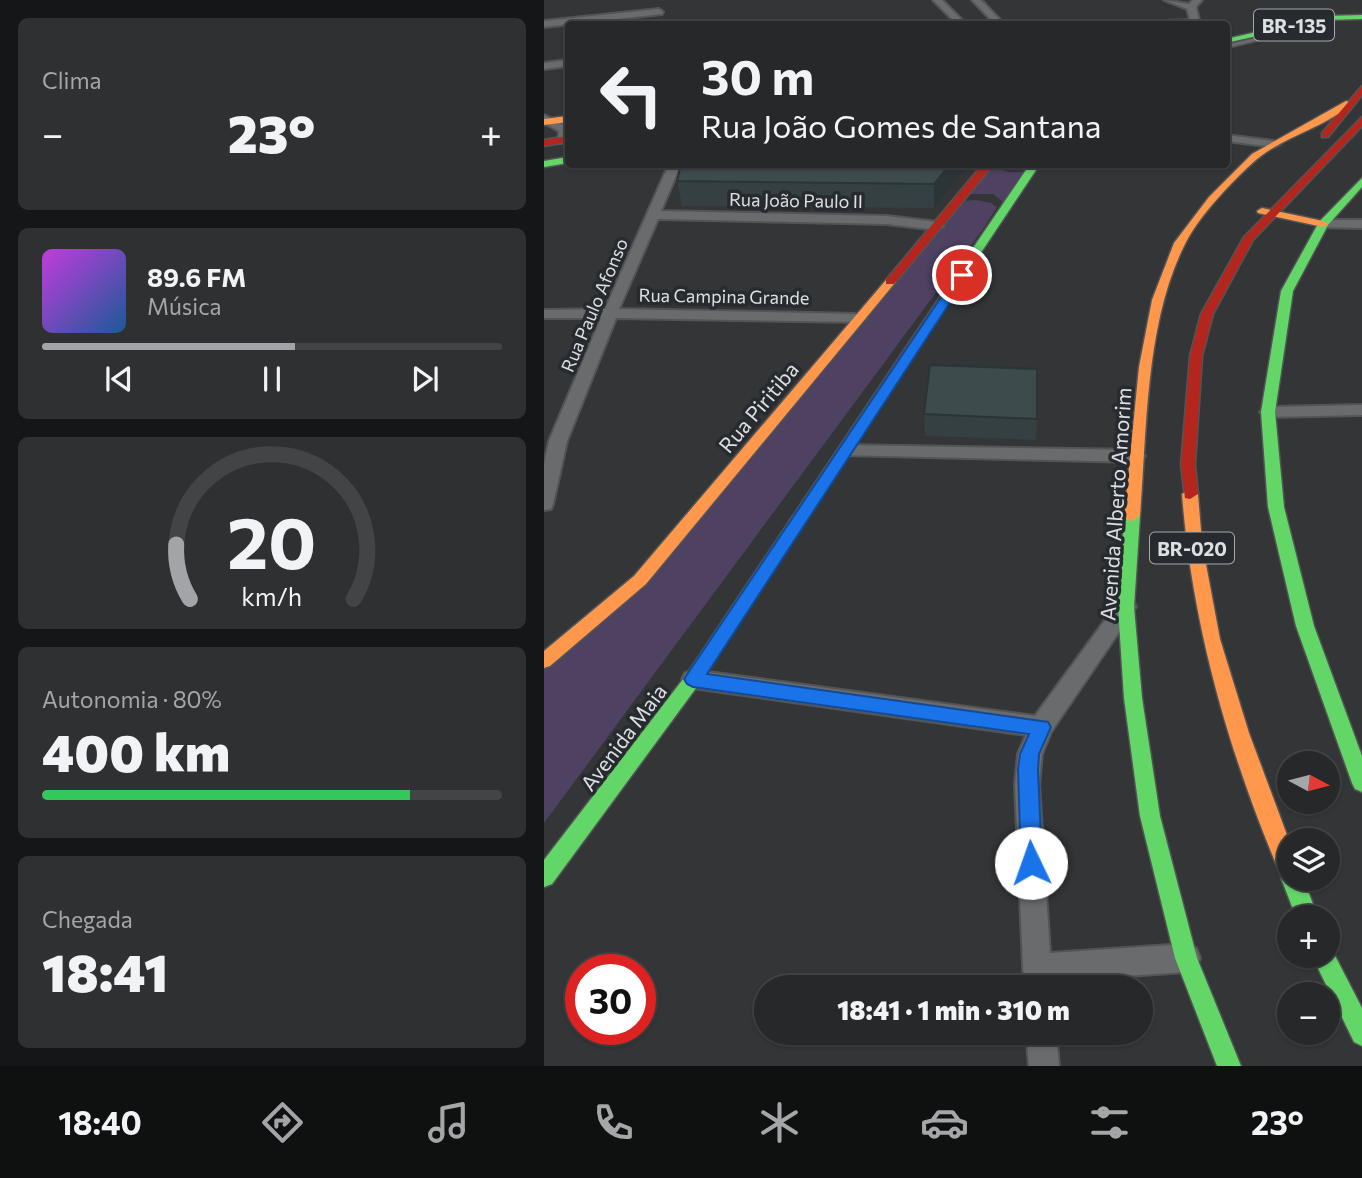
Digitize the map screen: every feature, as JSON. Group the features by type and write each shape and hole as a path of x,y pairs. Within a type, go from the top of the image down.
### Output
{"main road":[{"name":"BR-135","path":"1230,40 1335,0"},
{"path":"1342,0 1346,7 1362,18"},
{"name":"BR-135","path":"1230,40 1326,18 1362,18"},
{"path":"1323,224 1264,217 1277,189 1316,147 1362,89"},
{"name":"Avenida Alberto Amorim","path":"1229,1066 1186,958 1150,816 1133,698 1126,607 1136,456 1146,367 1158,300 1180,243 1229,182 1255,156 1349,103"},
{"name":"BR-020","path":"1277,838 1244,754 1201,604 1189,525 1189,435 1201,330 1234,258 1264,217 1362,120"},
{"path":"544,143 558,126"},
{"path":"544,164 565,160"},
{"name":"Rua Piritiba","path":"544,661 640,580 957,202 999,168"},
{"name":"Avenida Maia","path":"544,877 693,679 847,451 1032,168"},
{"path":"1362,181 1323,224 1287,290 1268,412 1276,507 1305,626 1362,783"},
{"path":"957,202 984,200 1005,209"},
{"path":"1329,968 1362,1034"}],"street":[{"path":"937,0 959,21"},
{"path":"976,0 997,21"},
{"path":"1168,0 1195,4"},
{"path":"573,21 659,12"},
{"path":"544,24 565,22"},
{"path":"544,66 565,63"},
{"path":"1230,138 1274,144"},
{"name":"Rua Paulo Afonso","path":"544,505 551,441 673,168"},
{"name":"Rua João Paulo II","path":"654,215 887,220 937,226"},
{"path":"1323,224 1362,224"},
{"name":"Rua Campina Grande","path":"544,314 860,318"},
{"path":"1268,412 1362,410"},
{"path":"847,451 1136,456"},
{"path":"1038,975 1027,785 1029,754 1041,727 1126,607"},
{"path":"693,679 1041,727"},
{"path":"1060,975 1186,958"},
{"path":"1042,1045 1044,1066"}],"shaded area":[{"path":"988,168 1024,172 1003,202 993,194 965,194"},
{"path":"976,200 997,207 983,229 544,823 544,660 625,593 962,201"}],"building":[{"path":"680,168 947,168 934,184 677,181"},
{"path":"930,365 1037,369 1037,419 924,414"}],"traffic: fast":[{"path":"1230,40 1326,18 1362,17"},
{"path":"544,164 565,160"},
{"path":"954,285 1032,168"},
{"path":"1362,181 1323,224 1287,291 1268,412 1276,507 1305,626 1362,783"},
{"path":"1132,516 1126,607 1133,698 1150,816 1186,958 1229,1066"},
{"path":"544,877 693,679 798,520"},
{"path":"1297,891 1302,905"},
{"path":"1329,968 1362,1034"}],"traffic: slow":[{"path":"1132,516 1146,367 1158,300 1180,243 1213,199 1255,156 1349,103"},
{"path":"544,122 565,119"},
{"path":"1262,211 1323,224"},
{"path":"544,661 640,580 890,282"},
{"path":"1190,494 1194,543 1211,639 1239,733 1277,837"}],"traffic: jam":[{"path":"1325,135 1362,89"},
{"path":"1190,494 1188,465 1196,356 1207,314 1248,239 1362,120"},
{"path":"544,143 565,140"},
{"path":"890,282 986,168"},
{"path":"798,520 954,285"}],"route":[{"path":"962,275 693,679 1041,727 1029,754 1027,785 1031,863"}]}
